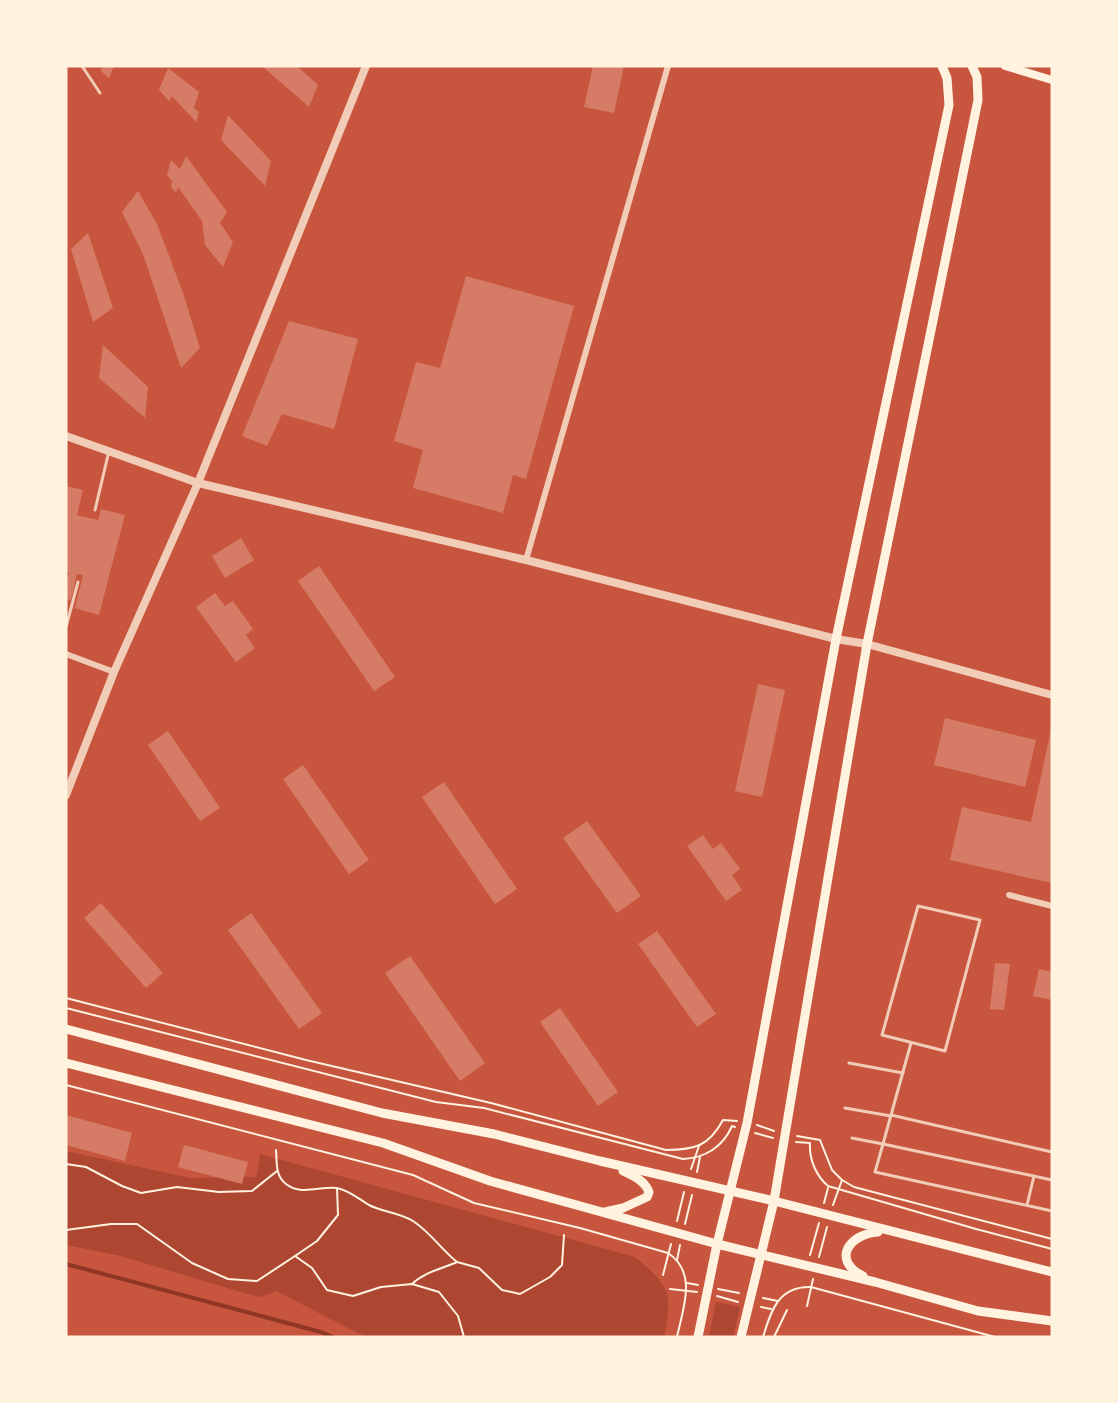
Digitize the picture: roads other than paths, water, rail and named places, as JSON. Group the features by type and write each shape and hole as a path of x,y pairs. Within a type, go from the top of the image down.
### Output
{"main road":[{"path":"698,1337 729,1191 746,1127 836,639 949,105 947,78 942,66"},
{"path":"741,1337 774,1201 867,644 978,100 977,77 972,66"},
{"path":"1005,66 1052,80"},
{"path":"66,1029 382,1113 494,1134 774,1201 1052,1272"},
{"path":"66,1063 383,1143 490,1181 717,1244 874,1282 978,1311 1052,1321"},
{"path":"600,1161 635,1176 649,1192 647,1197 641,1201 623,1208 602,1212"},
{"path":"874,1282 854,1272 846,1257 847,1248 861,1235 887,1231"}],"street":[{"path":"66,795 114,672 198,483 366,66"},
{"path":"526,560 668,66"},
{"path":"66,436 198,483 526,560 836,639 867,644 1052,695"},
{"path":"66,654 114,672"},
{"path":"1009,896 1052,906"}],"lane":[{"path":"82,66 100,93"},
{"path":"94,510 109,451"},
{"path":"66,627 78,582"},
{"path":"918,906 980,920 945,1051 911,1043 882,1035 918,906"},
{"path":"911,1043 875,1172 1052,1211"},
{"path":"849,1063 903,1073"},
{"path":"845,1108 891,1115 1052,1152"},
{"path":"852,1138 1052,1180"},
{"path":"1027,1205 1034,1176"}],"waterway":[{"path":"66,1264 333,1337"}]}
